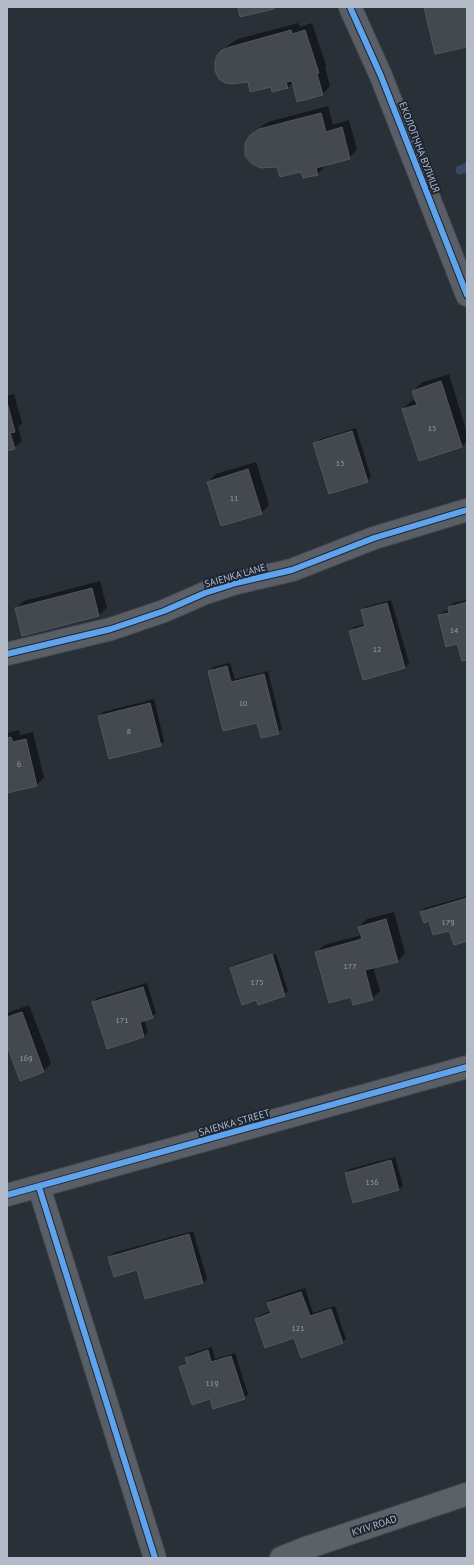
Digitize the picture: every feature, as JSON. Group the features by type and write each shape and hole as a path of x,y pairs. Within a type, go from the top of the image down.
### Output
{"main road":[{"name":"KYIV ROAD","path":"281,1558 306,1548 467,1494"}],"street":[{"name":"ЕКОЛОГІЧНА ВУЛИЦЯ","path":"350,7 382,76 467,295"},
{"name":"SAIENKA LANE","path":"7,654 111,628 164,611 205,593 292,570 374,538 467,510"},
{"name":"SAIENKA STREET","path":"7,1195 467,1068"},
{"path":"39,1187 155,1558"}],"building":[{"path":"238,7 273,7 274,9 240,17"},
{"path":"424,7 467,7 467,47 435,54"},
{"path":"291,30 292,34 305,30 319,73 317,74 323,95 297,102 292,81 286,82 288,88 272,92 271,87 250,92 248,82 232,84 225,83 219,79 215,71 215,62 217,55 222,50"},
{"path":"321,113 326,132 342,127 350,159 316,168 318,175 303,178 301,172 280,177 277,167 261,168 252,164 245,156 245,143 250,135 259,129"},
{"path":"441,381 462,447 419,461 402,409 417,405 412,391"},
{"path":"7,402 15,432 10,433 15,449 7,451"},
{"path":"352,431 368,482 329,494 313,443"},
{"path":"248,469 262,514 221,526 207,482"},
{"path":"92,588 99,616 22,636 15,608"},
{"path":"467,602 467,660 462,661 457,644 446,647 438,615 449,613 448,607"},
{"path":"387,603 405,668 363,680 349,631 365,626 361,610"},
{"path":"227,666 231,682 264,674 279,734 261,738 257,723 223,731 208,671"},
{"path":"150,703 161,746 109,759 98,716"},
{"path":"11,737 13,742 26,739 37,786 7,793 7,738"},
{"path":"467,898 467,941 454,945 449,931 433,935 429,921 424,923 420,912"},
{"path":"386,919 398,962 365,970 373,1000 353,1005 351,997 329,1003 315,952 362,939 358,927"},
{"path":"272,954 285,996 258,1005 256,1000 242,1005 230,968"},
{"path":"143,987 153,1018 140,1022 144,1037 107,1049 92,1002"},
{"path":"22,1012 44,1072 20,1081 7,1045 7,1017"},
{"path":"391,1160 399,1190 353,1203 345,1173"},
{"path":"189,1234 203,1283 145,1299 137,1270 114,1277 108,1257"},
{"path":"301,1292 310,1316 331,1309 343,1343 301,1358 294,1338 265,1348 255,1319 271,1313 267,1303"},
{"path":"208,1350 211,1362 231,1356 245,1399 213,1409 210,1399 192,1405 179,1367 187,1364 185,1358"}],"waterway":[{"path":"460,170 467,167"}],"cycle path":[{"path":"350,7 381,76 467,295"},
{"path":"7,654 111,629 164,611 205,593 236,583 292,570 374,538 467,510"},
{"path":"7,1195 467,1067"},
{"path":"39,1187 155,1558"}]}
